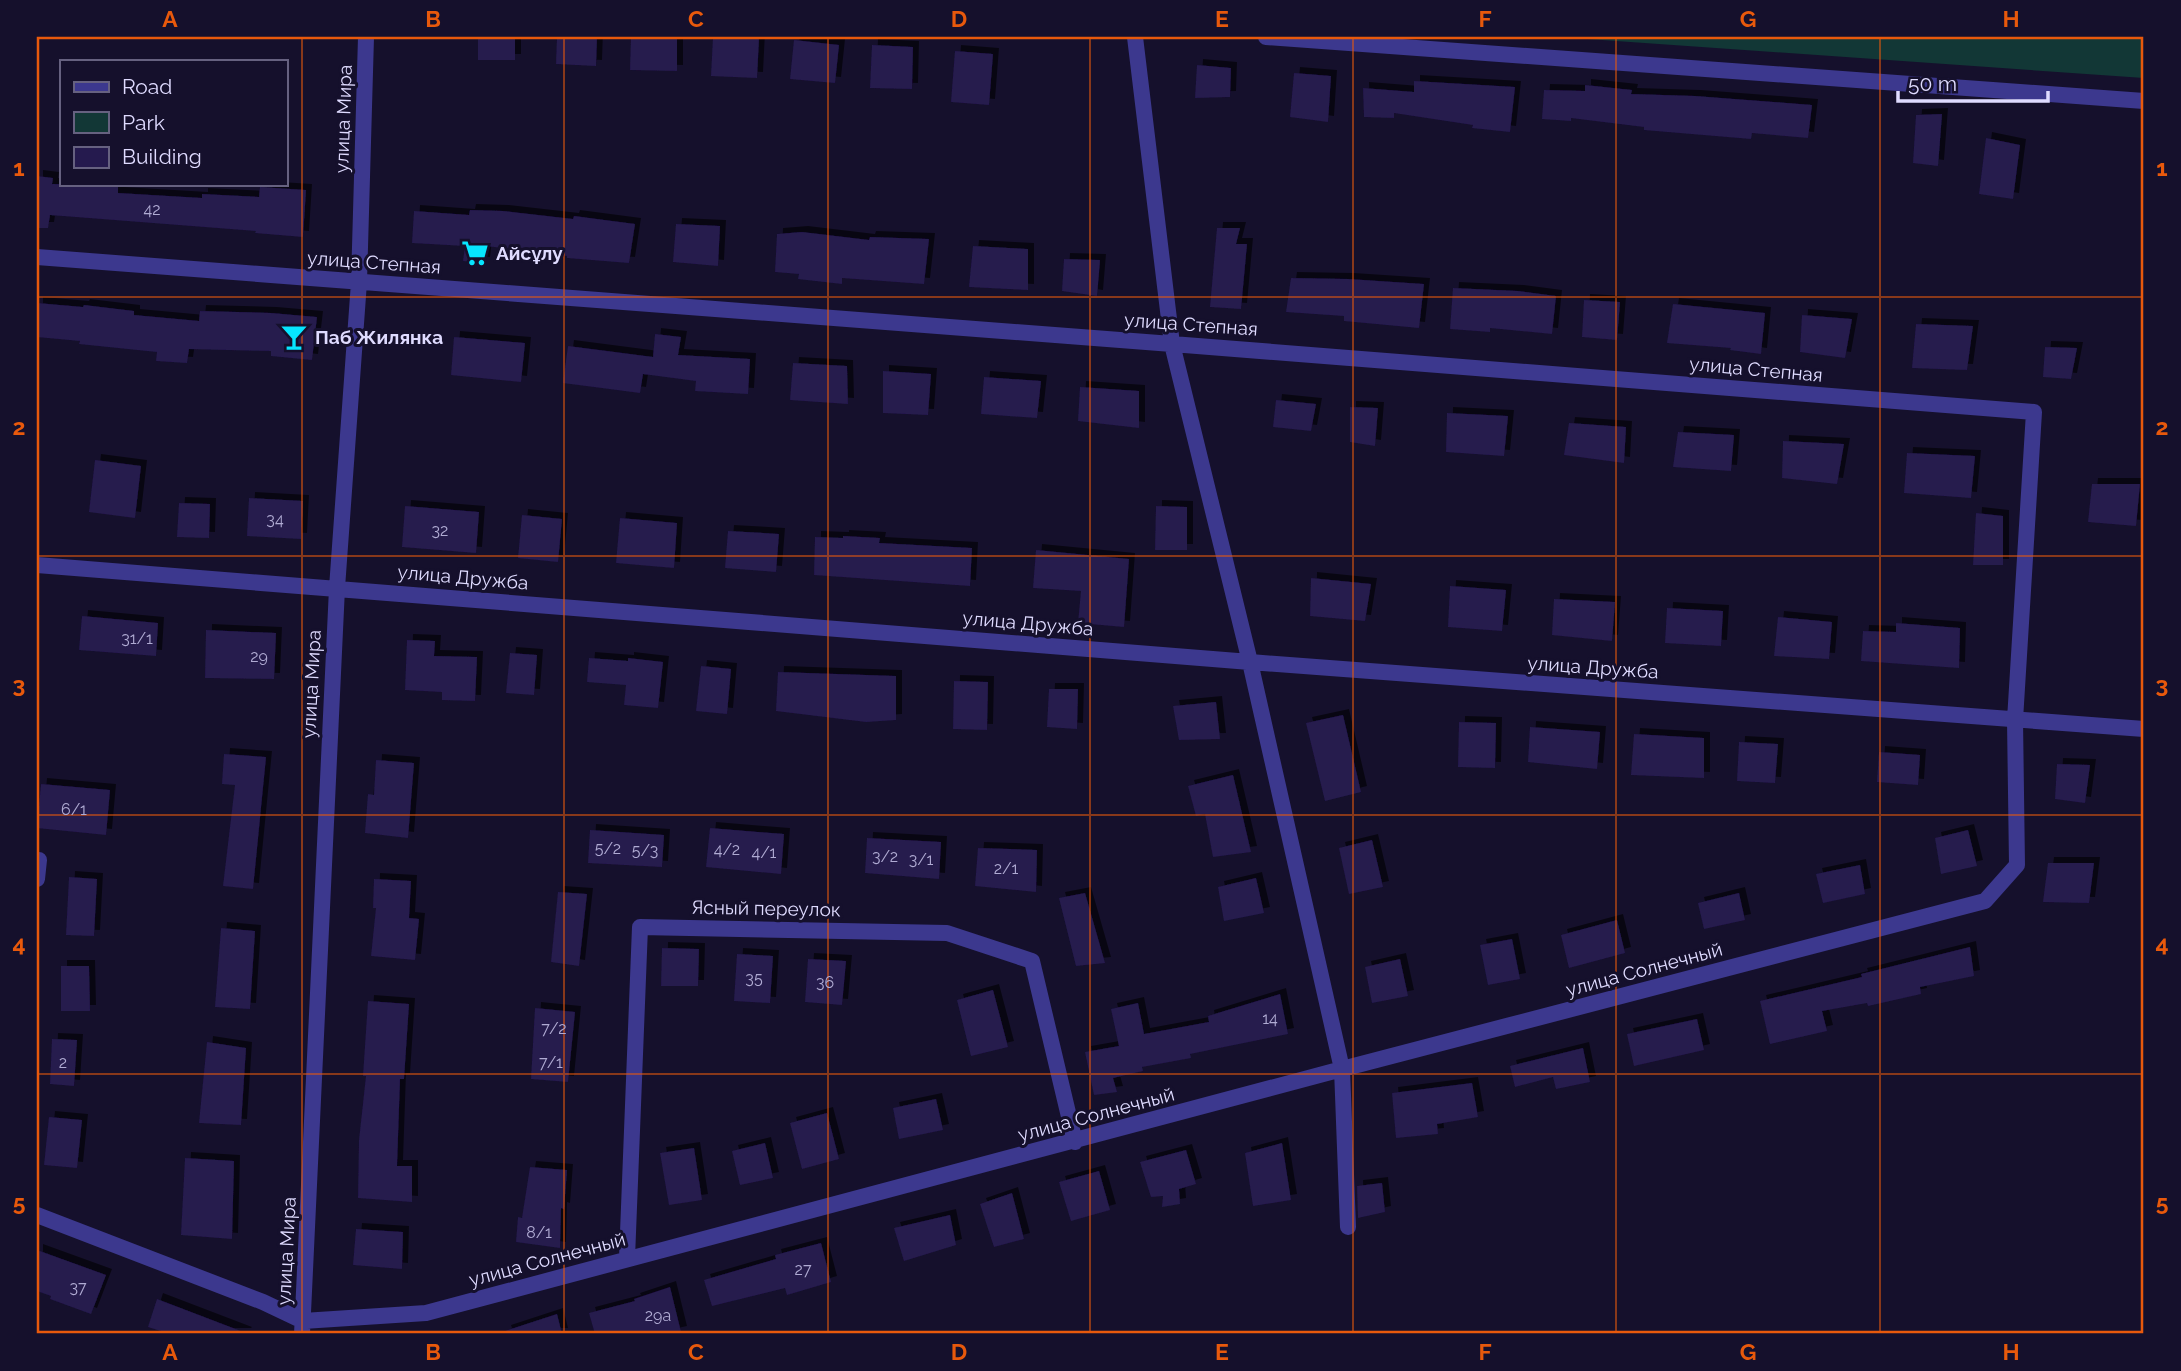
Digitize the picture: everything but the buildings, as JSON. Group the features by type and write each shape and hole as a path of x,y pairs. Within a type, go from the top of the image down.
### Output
{"street":[{"name":"улица Мира","path":"302,1328 337,588 359,282 366,37"},
{"path":"1135,37 1172,344 1250,662 1342,1069 1348,1227"},
{"path":"1266,37 2144,101"},
{"name":"улица Степная","path":"37,257 2034,412 2015,720"},
{"name":"улица Дружба","path":"37,565 1250,662 2144,729"},
{"name":"улица Солнечный","path":"37,1215 263,1302 302,1328 426,1313 1985,901 2017,865 2015,720"},
{"path":"37,860 37,879"},
{"name":"Ясный переулок","path":"627,1258 640,927 947,933 1032,961 1075,1142"}],"green space":[{"path":"1559,37 2144,37 2144,78"}],"place":[{"name":"Айсұлу","path":"475,253"},
{"name":"Паб Жилянка","path":"294,337"}]}
